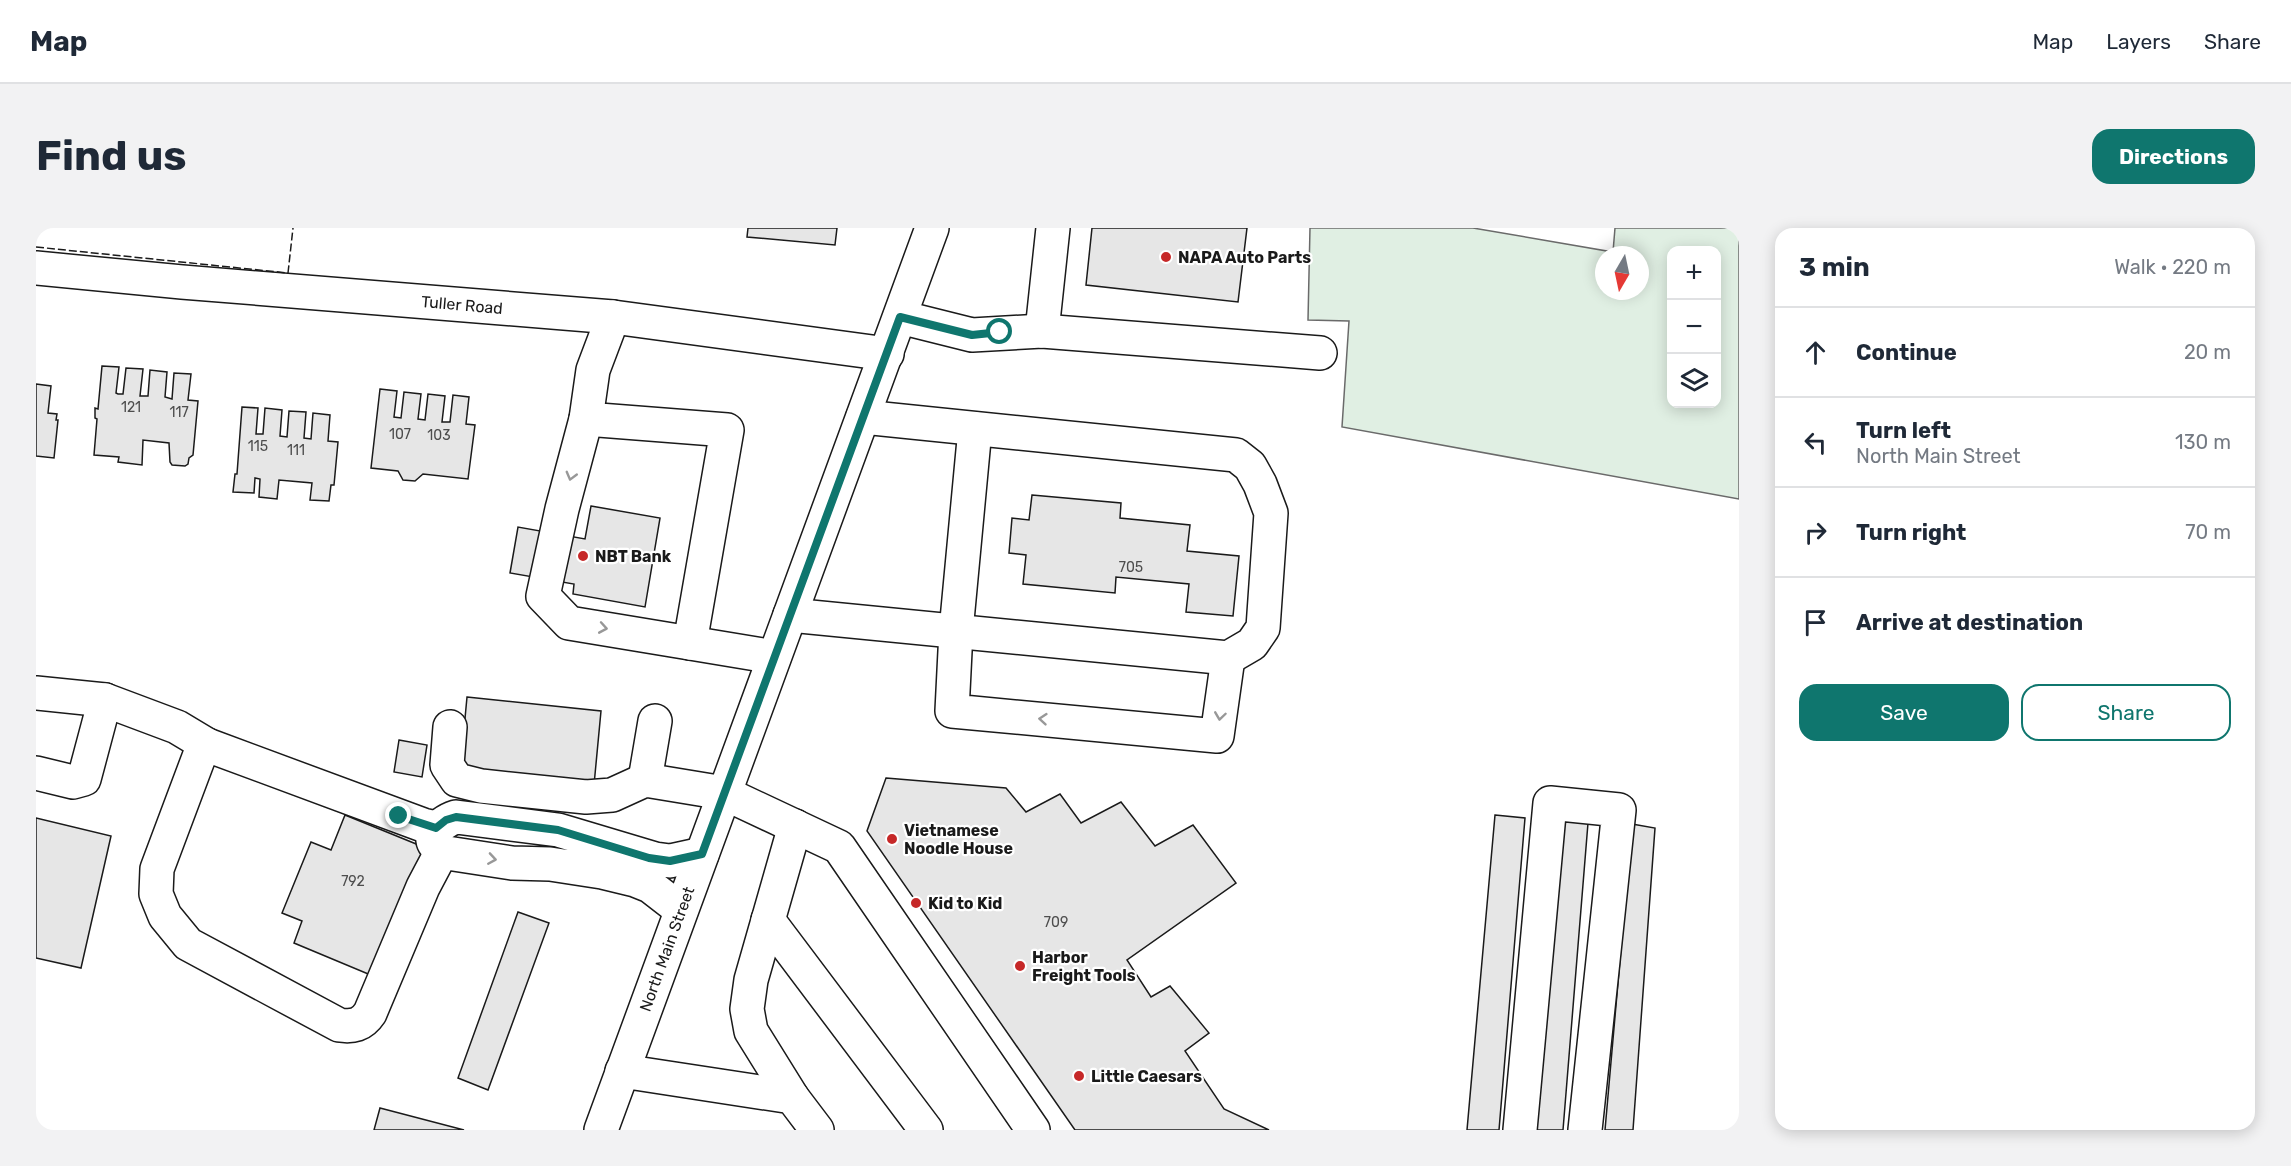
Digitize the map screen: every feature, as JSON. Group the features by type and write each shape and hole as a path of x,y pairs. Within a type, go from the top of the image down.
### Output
{"main road":[{"name":"North Main Street","path":"601,1130 932,228"},
{"path":"1042,331 1053,228"},
{"name":"Tuller Road","path":"36,268 613,317 887,354"},
{"path":"613,317 593,370 586,419 562,509 543,596 569,623 774,657"},
{"path":"900,317 972,335 1042,331 1320,353"},
{"path":"790,615 1228,658 1252,644 1263,628 1271,513 1250,466 1236,455 863,417"},
{"path":"586,419 727,430 690,643"},
{"path":"975,429 956,631 952,711 1217,736 1228,658"},
{"path":"36,693 105,700 177,727 207,745 415,822 439,839 512,862 580,867 624,877 650,886 681,910"},
{"path":"36,773 73,783 84,779 105,700"},
{"path":"645,780 655,721"},
{"path":"450,727 447,765 457,780 481,786 586,797 612,795 645,780 724,793 839,847 1033,1130"},
{"path":"207,745 202,749 157,869 156,894 165,916 188,944 339,1025 351,1027 364,1022 370,1013 423,887 446,820 456,817 558,830 649,858 670,861 702,854"},
{"path":"1520,1130 1550,803 1619,810 1585,1130"},
{"path":"795,826 751,980 747,1009 751,1031 792,1097 817,1130"},
{"path":"768,920 927,1130"},
{"path":"622,1071 792,1097"}],"green space":[{"path":"1310,228 1473,228 1595,249 1595,300 1649,300 1649,246 1614,246 1615,228 1739,228 1739,499 1342,427 1349,321 1308,320"}],"building":[{"path":"748,228 837,228 835,245 747,237"},
{"name":"NAPA Auto Parts","path":"1092,228 1247,228 1238,302 1086,285"},
{"path":"102,366 119,367 116,393 118,394 123,394 126,368 143,369 140,396 148,396 150,370 167,372 165,397 172,399 174,373 191,374 188,400 198,401 193,455 189,458 188,464 185,466 172,465 169,443 143,440 142,465 118,462 119,457 94,455 97,419 95,408 98,409"},
{"path":"36,384 51,386 48,413 57,414 56,420 58,420 54,458 36,456"},
{"path":"380,389 397,391 394,417 401,418 404,392 421,394 418,419 425,420 428,394 445,396 442,422 450,422 453,395 469,397 466,424 475,425 468,479 423,474 415,481 403,480 398,471 371,468"},
{"path":"242,407 258,408 256,434 263,434 265,408 282,410 280,436 287,437 289,411 306,412 304,438 311,439 313,413 330,415 328,441 338,442 334,485 331,485 329,501 310,500 312,483 279,480 277,499 259,497 260,479 255,478 254,493 233,492 235,474 237,474"},
{"path":"1032,495 1121,503 1120,518 1190,525 1187,551 1239,556 1233,616 1186,612 1189,584 1116,577 1115,593 1023,584 1026,555 1009,553 1012,518 1029,520"},
{"name":"NBT Bank","path":"591,506 660,518 645,607 573,594 574,584 510,573 518,527 585,539"},
{"path":"467,697 601,711 594,785 460,772"},
{"path":"399,740 427,745 422,777 394,772"},
{"path":"886,778 1006,788 1026,812 1060,794 1081,823 1121,802 1155,846 1193,825 1236,883 1127,960 1151,997 1170,986 1209,1033 1185,1051 1224,1109 1269,1130 1075,1130 867,831"},
{"path":"345,815 426,848 373,976 294,943 302,921 282,913 311,842 331,850"},
{"path":"1495,815 1525,818 1499,1130 1467,1130"},
{"path":"36,818 111,836 81,968 36,958"},
{"path":"1556,819 1588,823 1563,1130 1530,1130"},
{"path":"1632,824 1655,828 1633,1130 1605,1130"},
{"path":"518,912 549,923 488,1090 458,1078"},
{"path":"380,1108 464,1130 374,1130"}],"fence":[{"path":"36,247 288,273 293,228"}],"place":[{"name":"NAPA Auto Parts","path":"1166,257"},
{"name":"NBT Bank","path":"583,556"},
{"name":"Vietnamese Noodle House","path":"892,839"},
{"name":"Kid to Kid","path":"916,903"},
{"name":"Harbor Freight Tools","path":"1020,966"},
{"name":"Little Caesars","path":"1079,1076"}],"route":[{"path":"399,816 436,828 446,820 456,817 558,830 649,858 670,861 702,854 900,317 972,335 1000,332"}]}
